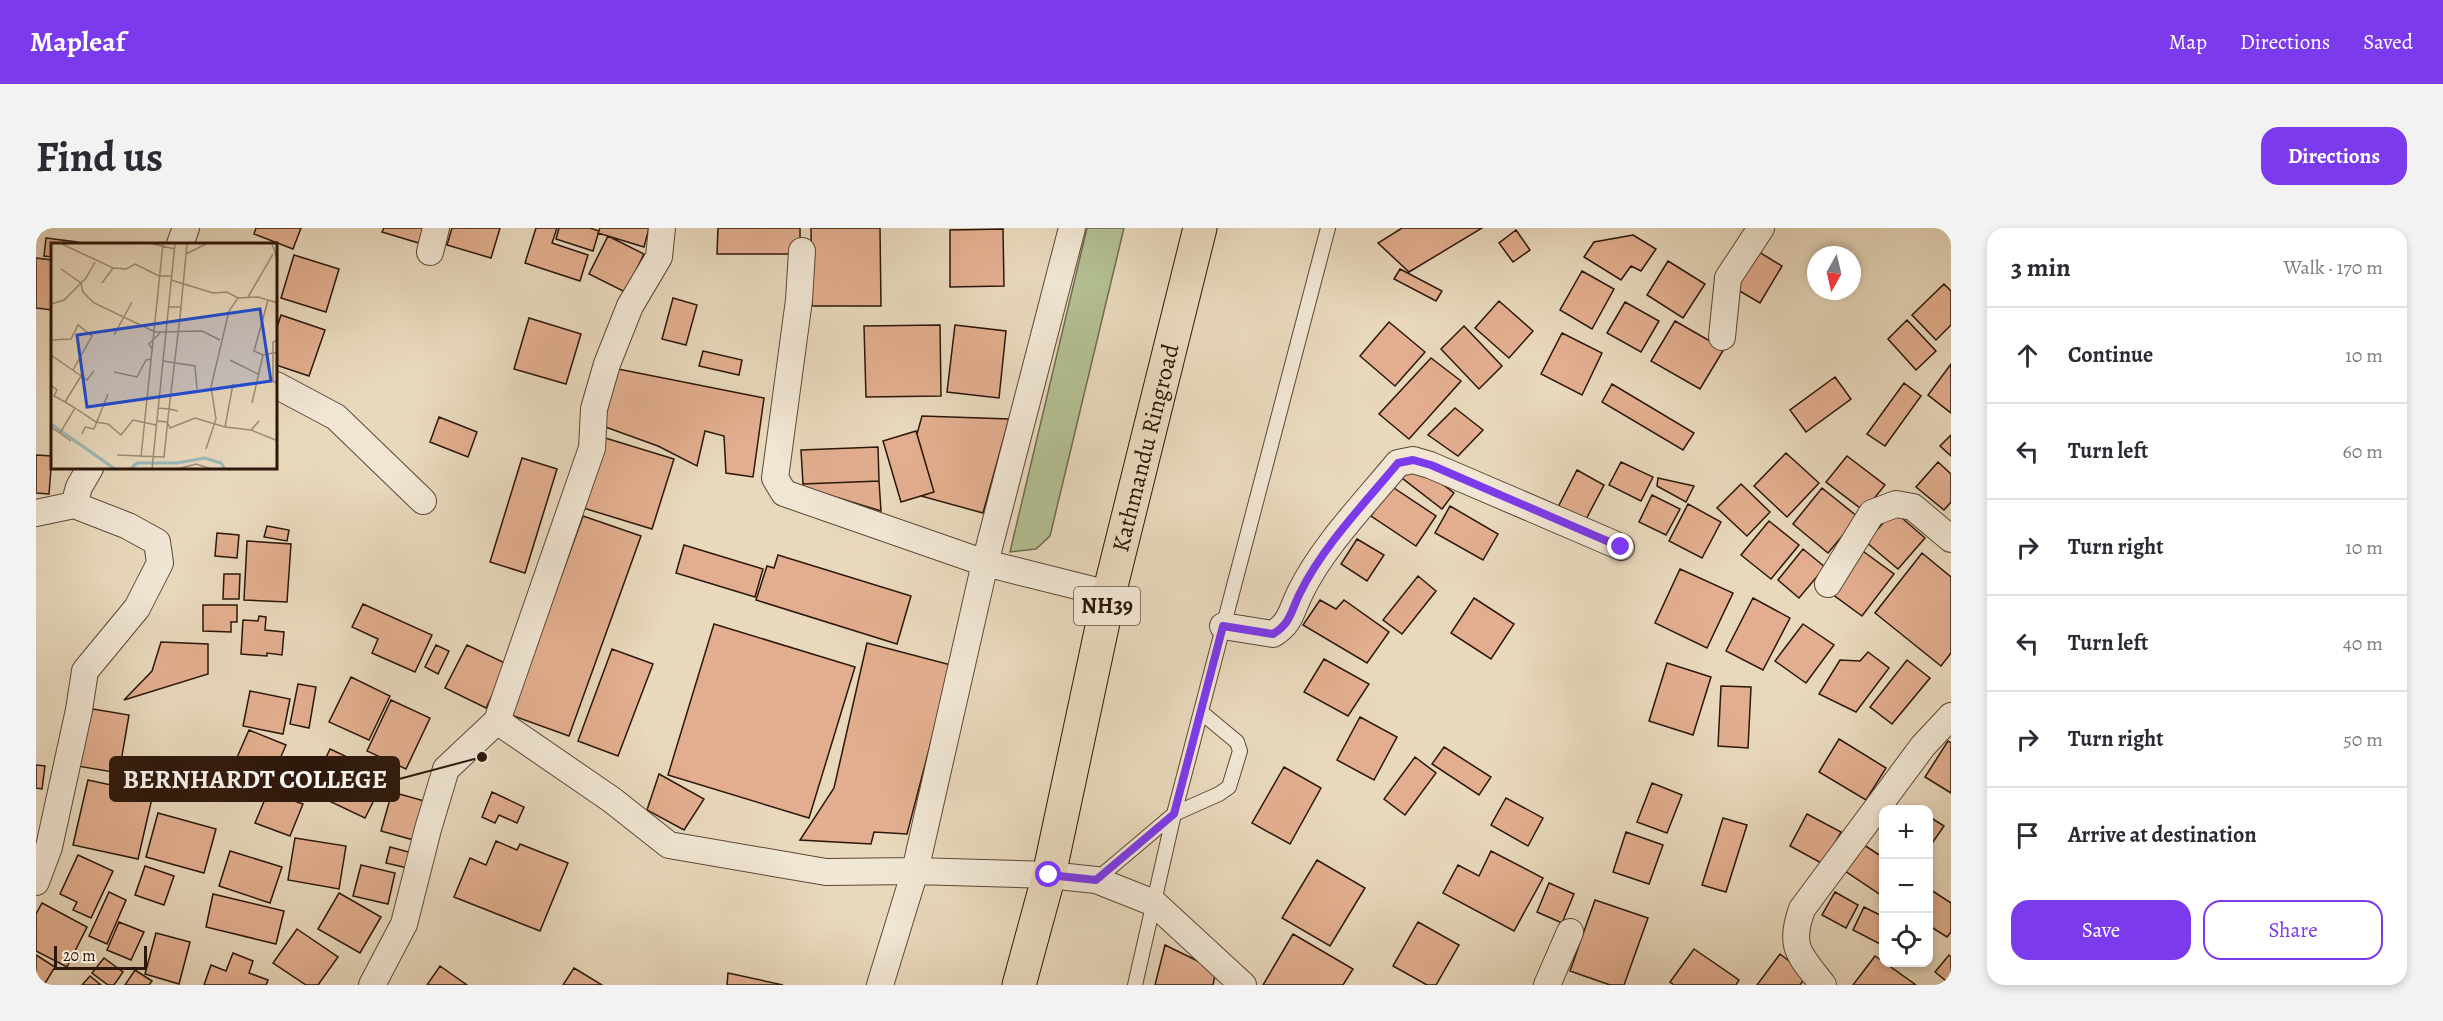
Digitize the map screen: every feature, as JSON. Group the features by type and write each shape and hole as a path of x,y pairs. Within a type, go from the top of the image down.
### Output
{"highway":[{"name":"Kathmandu Ringroad","path":"1019,985 1049,875 1109,594 1200,228"}],"street":[{"path":"180,243 186,228"},
{"path":"372,985 404,924 428,829 446,770 497,720 592,448 594,409 607,364 630,306 659,257 662,228"},
{"path":"880,985 915,871 985,563 1072,228"},
{"path":"1722,337 1728,278 1761,228"},
{"path":"802,251 800,300 775,478 784,493 985,563 1109,594"},
{"path":"278,386 336,417 423,501"},
{"path":"1223,626 1273,634 1285,627 1300,591 1317,563 1398,463 1413,460 1431,465 1621,547"},
{"path":"74,505 79,487 89,470"},
{"path":"1828,584 1872,513 1896,504 1913,507 1951,539"},
{"path":"36,513 74,505 128,526 157,542 160,563 137,608 85,671 79,710 49,847 36,882"},
{"path":"1822,985 1798,952 1795,930 1802,909 1923,746 1951,717"},
{"path":"497,720 612,800 669,845 826,872 915,871 1049,875 1096,880 1154,903 1243,985"},
{"path":"1547,985 1570,932"}],"lane":[{"path":"1135,985 1174,814 1328,228"},
{"path":"1096,880 1174,814 1219,794 1229,787 1240,751 1237,742 1201,712"}],"green space":[{"path":"1087,228 1124,228 1050,536 1036,549 1010,552"}],"building":[{"path":"256,228 301,228 293,249 254,234"},
{"path":"384,228 426,228 422,244 382,232"},
{"path":"452,228 500,228 491,258 447,245"},
{"path":"536,228 557,228 552,243 588,255 580,281 525,263"},
{"path":"559,228 590,228 599,231 593,251 556,239"},
{"path":"600,228 649,228 644,247 598,233"},
{"path":"718,228 800,228 800,254 717,254"},
{"path":"811,228 880,228 881,306 812,306"},
{"path":"1402,228 1482,228 1409,272 1378,243"},
{"path":"1003,229 1004,286 950,287 950,230"},
{"path":"1516,230 1530,250 1513,262 1499,243"},
{"path":"1633,235 1656,249 1641,271 1631,266 1621,280 1584,257 1594,242"},
{"path":"608,236 644,254 625,292 589,274"},
{"path":"46,238 77,242 51,243 51,257 44,256"},
{"path":"1754,249 1782,266 1760,303 1731,286"},
{"path":"294,255 339,269 326,312 281,298"},
{"path":"36,258 51,260 51,310 36,308"},
{"path":"1668,261 1705,284 1683,318 1647,295"},
{"path":"1400,269 1442,291 1436,301 1394,279"},
{"path":"1582,271 1614,289 1592,329 1560,310"},
{"path":"1944,284 1951,291 1951,325 1936,340 1912,315"},
{"path":"673,298 697,305 686,345 662,339"},
{"path":"1499,301 1533,331 1509,358 1475,328"},
{"path":"1625,302 1659,321 1641,352 1607,333"},
{"path":"281,315 325,330 309,376 278,366 278,324"},
{"path":"529,318 581,334 566,384 514,369"},
{"path":"1907,320 1936,351 1916,370 1888,339"},
{"path":"1675,321 1724,349 1700,389 1651,361"},
{"path":"1389,322 1425,352 1395,386 1360,356"},
{"path":"940,325 941,396 866,397 864,326"},
{"path":"955,325 1006,331 999,398 947,392"},
{"path":"1464,326 1502,366 1479,389 1441,349"},
{"path":"1562,333 1602,353 1582,395 1541,374"},
{"path":"703,351 742,360 739,375 699,366"},
{"path":"1431,358 1461,381 1409,439 1379,414"},
{"path":"1951,364 1951,413 1928,395"},
{"path":"608,367 764,398 753,477 726,473 724,436 705,431 697,466 658,446 597,424"},
{"path":"1835,377 1851,399 1806,432 1790,410"},
{"path":"1904,383 1921,396 1885,446 1867,434"},
{"path":"1612,384 1694,433 1683,450 1602,402"},
{"path":"1455,408 1483,430 1458,456 1428,435"},
{"path":"922,416 1009,419 983,513 921,496 934,492 917,434"},
{"path":"439,417 477,432 468,457 430,442"},
{"path":"916,431 934,492 901,502 883,441"},
{"path":"1951,435 1951,456 1940,446"},
{"path":"602,437 674,459 652,529 580,507"},
{"path":"878,447 879,481 803,484 801,450"},
{"path":"1786,453 1819,483 1787,517 1754,486"},
{"path":"36,455 51,456 49,494 36,493"},
{"path":"1847,456 1885,485 1864,511 1826,482"},
{"path":"522,458 557,469 525,573 490,562"},
{"path":"1621,462 1653,477 1641,501 1609,485"},
{"path":"1938,462 1951,474 1951,502 1944,510 1916,487"},
{"path":"1414,463 1454,493 1442,509 1402,478"},
{"path":"1577,470 1604,485 1583,525 1556,511"},
{"path":"1658,478 1694,486 1686,502 1657,486"},
{"path":"879,481 881,511 803,487 803,484"},
{"path":"1741,484 1770,512 1747,536 1717,508"},
{"path":"1391,486 1436,516 1416,546 1371,516"},
{"path":"1822,488 1858,517 1828,553 1793,524"},
{"path":"1652,495 1680,509 1666,535 1639,522"},
{"path":"1688,504 1721,522 1702,558 1669,541"},
{"path":"1450,506 1498,534 1483,560 1435,533"},
{"path":"1894,511 1925,538 1898,569 1866,542"},
{"path":"583,516 641,536 569,736 511,715"},
{"path":"1769,521 1799,545 1771,579 1741,555"},
{"path":"267,526 289,530 287,541 264,537"},
{"path":"217,533 239,535 237,558 215,556"},
{"path":"1357,539 1384,555 1367,581 1341,564"},
{"path":"247,541 291,544 287,602 244,600"},
{"path":"684,545 763,569 755,597 676,573"},
{"path":"1803,549 1825,567 1799,598 1778,580"},
{"path":"1860,549 1894,574 1862,616 1828,591"},
{"path":"1922,553 1951,577 1951,653 1941,666 1875,613"},
{"path":"778,555 911,596 897,644 756,600 767,566 774,568"},
{"path":"1680,569 1733,593 1707,648 1655,623"},
{"path":"224,574 240,574 239,599 223,599"},
{"path":"1418,576 1436,591 1402,634 1383,620"},
{"path":"1474,598 1514,624 1491,659 1451,633"},
{"path":"1753,598 1790,618 1763,670 1726,651"},
{"path":"1320,600 1336,609 1344,600 1389,632 1367,663 1303,625"},
{"path":"363,604 432,635 415,672 372,653 378,639 352,627"},
{"path":"203,605 237,605 237,622 231,622 231,632 203,631"},
{"path":"259,616 266,617 265,630 284,632 282,655 241,654 243,620 258,621"},
{"path":"714,624 855,667 809,818 668,775"},
{"path":"1803,624 1834,645 1806,683 1775,661"},
{"path":"161,642 208,644 208,674 124,700 152,671"},
{"path":"867,643 951,665 907,834 874,832 871,844 800,840 834,788"},
{"path":"436,645 449,651 438,674 425,667"},
{"path":"467,645 507,664 486,708 445,688"},
{"path":"612,649 653,664 618,756 578,741"},
{"path":"1868,652 1889,668 1856,712 1819,694 1840,660 1860,661"},
{"path":"1324,659 1369,684 1348,716 1304,692"},
{"path":"1907,660 1930,678 1892,724 1870,707"},
{"path":"1667,663 1711,677 1693,735 1649,721"},
{"path":"351,677 390,696 369,740 329,722"},
{"path":"298,684 316,687 309,728 290,724"},
{"path":"1721,686 1751,687 1748,748 1718,746"},
{"path":"250,691 290,699 283,734 243,726"},
{"path":"391,700 430,718 406,769 367,751"},
{"path":"81,707 129,715 119,773 71,765"},
{"path":"1360,717 1397,737 1374,780 1337,760"},
{"path":"249,730 286,745 272,777 235,762"},
{"path":"1839,739 1886,768 1866,800 1819,772"},
{"path":"1948,741 1951,743 1951,793 1925,777"},
{"path":"1444,747 1491,777 1479,795 1432,764"},
{"path":"330,749 375,770 368,785 379,790 365,818 310,792"},
{"path":"1415,757 1436,773 1405,815 1384,799"},
{"path":"36,765 45,766 42,789 36,788"},
{"path":"1284,767 1321,788 1290,844 1252,823"},
{"path":"659,774 704,799 684,830 647,810"},
{"path":"88,780 153,794 138,859 73,845"},
{"path":"1652,783 1682,795 1667,833 1637,822"},
{"path":"268,792 303,804 290,836 255,823"},
{"path":"392,792 428,802 417,841 381,831"},
{"path":"492,792 524,807 517,823 499,815 495,823 482,817"},
{"path":"1506,798 1543,818 1528,846 1491,825"},
{"path":"158,813 216,829 204,873 146,857"},
{"path":"1807,814 1841,832 1823,864 1790,846"},
{"path":"1723,818 1747,825 1726,892 1702,885"},
{"path":"1933,819 1944,826 1933,842"},
{"path":"1626,832 1663,845 1649,884 1613,872"},
{"path":"295,838 346,846 339,889 288,880"},
{"path":"496,841 517,850 520,844 568,863 540,931 454,897 470,858 486,865"},
{"path":"1864,845 1879,855 1879,894 1845,871"},
{"path":"390,847 416,854 412,869 386,863"},
{"path":"230,851 282,867 270,903 219,886"},
{"path":"1491,851 1543,878 1514,931 1443,893 1458,865 1479,876"},
{"path":"78,855 113,871 91,918 73,910 77,902 60,894"},
{"path":"1317,860 1365,888 1330,946 1282,918"},
{"path":"361,865 395,873 388,904 353,896"},
{"path":"145,866 174,876 164,905 135,895"},
{"path":"1549,883 1574,894 1562,923 1537,912"},
{"path":"1933,891 1951,903 1951,932 1947,937 1933,928"},
{"path":"109,892 126,900 107,944 89,936"},
{"path":"1835,892 1858,905 1846,928 1822,915"},
{"path":"339,893 381,917 360,953 318,929"},
{"path":"213,894 284,911 276,944 206,927"},
{"path":"1595,900 1648,918 1624,985 1610,985 1570,971"},
{"path":"42,903 87,927 67,967 36,951 36,914"},
{"path":"1864,907 1879,914 1879,943 1853,930"},
{"path":"119,922 144,932 131,960 107,950"},
{"path":"1418,922 1459,945 1436,985 1427,985 1393,966"},
{"path":"297,929 338,957 318,985 306,985 273,963"},
{"path":"156,933 190,942 179,984 145,974"},
{"path":"1293,934 1353,969 1343,985 1263,985"},
{"path":"1165,945 1216,970 1213,985 1155,985"},
{"path":"1694,949 1739,980 1736,985 1674,985 1670,982"},
{"path":"233,953 253,961 249,973 268,980 266,985 204,985 211,965 226,971"},
{"path":"1780,954 1807,975 1800,985 1757,985"},
{"path":"36,955 55,967 44,985 36,985"},
{"path":"1949,955 1951,957 1951,985 1935,972"},
{"path":"1875,956 1879,959 1879,967 1891,967 1916,985 1853,985"},
{"path":"104,958 123,972 114,985 108,985 92,973"},
{"path":"440,966 467,985 427,985"},
{"path":"574,968 602,985 563,985"},
{"path":"135,970 152,981 149,985 125,985"},
{"path":"728,973 783,985 727,985"},
{"path":"90,976 101,985 82,985"}],"place":[{"name":"BERNHARDT COLLEGE","path":"482,757"}],"route":[{"path":"1049,875 1096,880 1174,814 1223,626 1273,634 1285,627 1300,591 1317,563 1398,463 1413,460 1431,465 1621,547"}]}
